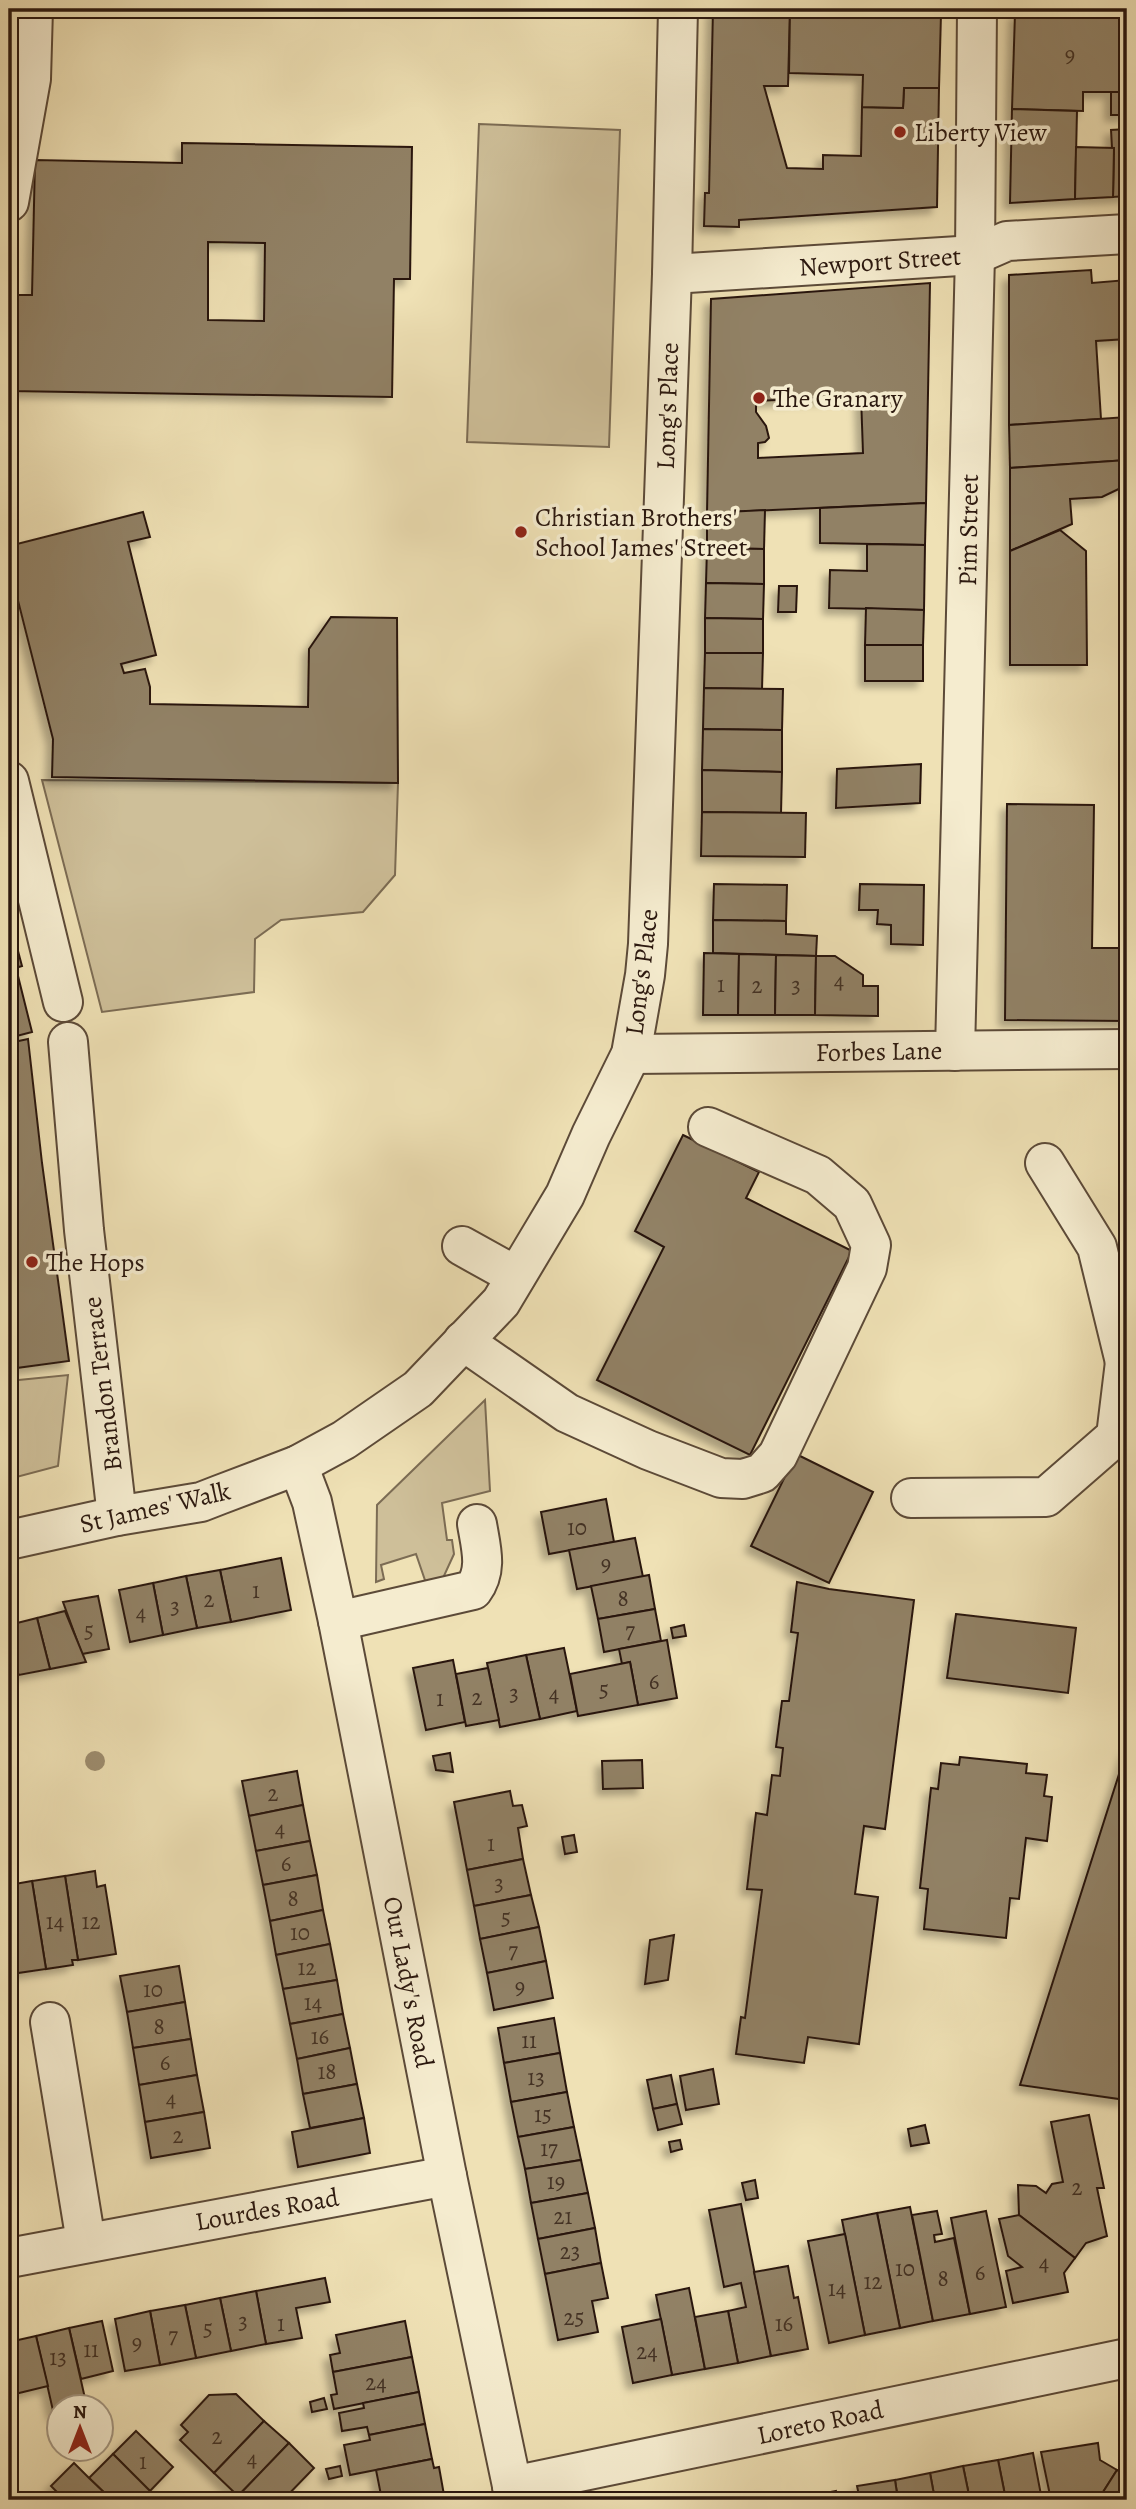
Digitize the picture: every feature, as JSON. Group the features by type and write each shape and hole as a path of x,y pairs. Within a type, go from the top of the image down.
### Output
{"street":[{"path":"9,202 31,79 33,9"},
{"name":"Long's Place","path":"516,1276 565,1195 631,1054 645,975 672,274 678,9"},
{"name":"Pim Street","path":"955,1051 975,255 977,9"},
{"name":"Newport Street","path":"672,274 975,255 1007,241 1127,234"},
{"path":"9,781 63,1002"},
{"name":"Brandon Terrace","path":"68,1042 84,1230 117,1516"},
{"name":"Forbes Lane","path":"631,1054 1127,1049"},
{"path":"463,1341 567,1413 648,1450 721,1478 743,1479 762,1473 778,1455 826,1356 867,1268 871,1245 852,1204 818,1175 708,1127"},
{"path":"911,1498 1046,1497 1116,1436 1126,1362 1097,1247 1045,1163"},
{"path":"462,1246 516,1276"},
{"name":"St James' Walk","path":"9,1540 117,1516 201,1502 298,1465 344,1440 418,1389 501,1302 516,1276"},
{"name":"Our Lady's Road","path":"298,1465 312,1502 338,1621 447,2175 513,2493"},
{"path":"338,1621 473,1590 480,1580 483,1566 477,1524"},
{"path":"50,2022 86,2242"},
{"name":"Lourdes Road","path":"9,2258 447,2175"},
{"name":"Loreto Road","path":"513,2493 1127,2358"}],"shaded area":[{"path":"479,124 620,130 609,447 467,442"},
{"path":"42,780 398,783 395,875 363,912 281,920 255,939 254,992 102,1012"},
{"path":"68,1375 58,1466 9,1479 9,1381"},
{"path":"485,1400 490,1491 442,1503 447,1540 452,1540 454,1554 443,1578 427,1586 416,1554 381,1565 384,1579 376,1582 377,1505"}],"building":[{"name":"Liberty View","path":"713,9 790,11 788,86 764,86 787,168 823,169 823,155 861,156 862,107 903,108 904,88 939,88 937,207 739,220 739,227 704,226 705,193 709,193"},
{"path":"790,11 941,14 939,88 904,88 903,108 862,107 863,75 789,73"},
{"path":"1015,13 1127,16 1127,92 1083,92 1083,111 1012,109"},
{"path":"1111,92 1127,92 1127,115 1111,115"},
{"path":"1012,109 1077,111 1075,199 1010,203"},
{"path":"1127,129 1127,196 1113,197 1114,148 1111,130"},
{"path":"182,143 412,147 410,279 394,279 392,397 9,391 9,295 32,295 35,160 182,163","holes":["208,242 265,243 264,321 208,320"]},
{"path":"1076,147 1114,148 1113,197 1075,199"},
{"path":"1091,270 1092,283 1127,280 1127,339 1096,341 1101,419 1009,425 1009,275"},
{"name":"The Granary","path":"930,283 926,503 707,513 711,299","holes":["861,396 863,453 758,458 758,443 769,438 766,426 756,412 756,401"]},
{"path":"1127,417 1127,460 1010,468 1009,425"},
{"path":"1127,460 1127,485 1102,497 1070,499 1072,524 1010,551 1010,468"},
{"path":"926,503 925,545 820,543 820,508"},
{"path":"765,510 764,549 707,548 707,513"},
{"path":"143,512 150,537 128,542 156,655 121,664 124,673 145,669 150,687 150,704 308,707 309,649 331,617 397,618 398,783 52,777 53,739 9,565 9,546"},
{"path":"1060,530 1086,551 1087,665 1010,665 1010,551"},
{"path":"867,544 925,545 924,610 829,608 830,570 867,571"},
{"path":"707,548 764,549 764,584 706,583"},
{"path":"706,583 764,584 763,619 705,618"},
{"path":"779,586 797,586 796,612 778,612"},
{"path":"866,608 924,610 923,645 865,645"},
{"path":"705,618 763,619 763,653 705,653"},
{"path":"865,645 923,645 923,681 865,681"},
{"path":"705,653 763,653 762,689 704,688"},
{"path":"704,688 783,689 782,730 703,729"},
{"path":"703,729 782,730 782,772 702,770"},
{"path":"921,764 920,803 836,808 837,769"},
{"path":"702,770 782,772 781,813 702,812"},
{"path":"1007,804 1094,805 1092,948 1127,948 1127,1021 1005,1020"},
{"path":"702,812 806,813 805,857 701,856"},
{"path":"714,884 787,885 786,921 713,920"},
{"path":"860,884 924,885 923,945 891,944 891,925 877,924 878,910 859,910"},
{"path":"9,917 22,966 9,970"},
{"path":"713,920 786,921 786,934 817,936 816,956 713,953"},
{"path":"704,953 739,954 738,1015 703,1015"},
{"path":"739,954 776,955 775,1015 738,1015"},
{"path":"776,955 816,956 815,1015 775,1015"},
{"path":"816,956 835,956 863,975 863,986 878,986 878,1016 815,1015"},
{"path":"16,968 32,1032 9,1038 9,970"},
{"name":"The Hops","path":"28,1039 69,1361 9,1369 9,1043"},
{"path":"683,1135 759,1172 746,1198 852,1251 750,1455 597,1380 664,1247 635,1231"},
{"path":"796,1454 873,1492 829,1583 751,1546"},
{"path":"606,1499 614,1542 549,1554 541,1512"},
{"path":"635,1538 643,1577 577,1589 569,1550"},
{"path":"281,1558 291,1610 231,1622 220,1570"},
{"path":"220,1570 231,1622 197,1628 186,1576"},
{"path":"649,1575 655,1609 598,1619 591,1586"},
{"path":"186,1576 197,1628 163,1635 153,1583"},
{"path":"797,1582 914,1600 885,1829 864,1826 855,1894 878,1897 859,2044 808,2037 804,2063 736,2054 741,2017 745,2018 762,1890 747,1889 756,1813 767,1815 772,1775 780,1776 783,1748 776,1747 782,1701 789,1701 798,1633 791,1632"},
{"path":"153,1583 163,1635 130,1642 119,1590"},
{"path":"98,1596 109,1649 82,1654 63,1602"},
{"path":"655,1609 661,1641 604,1652 598,1619"},
{"path":"65,1611 86,1662 50,1669 37,1618"},
{"path":"956,1614 1076,1628 1068,1693 947,1678"},
{"path":"37,1618 50,1669 19,1675 9,1661 9,1625"},
{"path":"684,1625 686,1636 673,1638 671,1628"},
{"path":"667,1640 677,1698 638,1705 630,1662 622,1664 619,1649"},
{"path":"564,1648 577,1711 540,1719 526,1655"},
{"path":"526,1655 540,1719 500,1727 487,1663"},
{"path":"453,1660 465,1722 426,1730 413,1668"},
{"path":"630,1662 638,1705 578,1716 570,1674"},
{"path":"488,1668 499,1720 466,1726 456,1674"},
{"path":"1127,1749 1126,2100 1020,2085"},
{"path":"450,1753 453,1772 436,1770 433,1756"},
{"path":"960,1757 1027,1764 1026,1773 1047,1775 1044,1796 1052,1797 1047,1841 1026,1838 1019,1899 1010,1898 1006,1938 924,1929 928,1889 920,1888 931,1788 938,1789 941,1763 959,1765"},
{"path":"642,1760 643,1788 603,1789 602,1761"},
{"path":"297,1771 303,1805 249,1816 242,1781"},
{"path":"510,1791 513,1806 522,1805 527,1826 518,1828 523,1859 467,1870 454,1802"},
{"path":"303,1805 310,1841 256,1851 249,1816"},
{"path":"574,1835 577,1852 565,1854 562,1837"},
{"path":"310,1841 317,1875 263,1885 256,1851"},
{"path":"523,1859 531,1895 474,1906 467,1870"},
{"path":"95,1871 97,1887 105,1885 116,1954 78,1960 65,1876"},
{"path":"317,1875 323,1910 270,1921 263,1885"},
{"path":"65,1876 78,1960 72,1960 73,1965 46,1969 32,1881"},
{"path":"32,1881 46,1969 18,1973 18,1968 9,1970 9,1885"},
{"path":"531,1895 539,1927 480,1939 474,1906"},
{"path":"323,1910 330,1944 276,1955 270,1921"},
{"path":"539,1927 546,1961 487,1973 480,1939"},
{"path":"674,1935 668,1980 645,1984 650,1940"},
{"path":"330,1944 337,1980 283,1989 276,1955"},
{"path":"546,1961 553,1998 494,2010 487,1973"},
{"path":"179,1966 185,2002 127,2012 120,1976"},
{"path":"337,1980 343,2014 290,2024 283,1989"},
{"path":"185,2002 191,2039 133,2048 127,2012"},
{"path":"343,2014 350,2048 297,2059 290,2024"},
{"path":"554,2018 560,2053 504,2063 498,2028"},
{"path":"191,2039 197,2075 139,2085 133,2048"},
{"path":"350,2048 357,2084 303,2094 297,2059"},
{"path":"560,2053 567,2092 511,2102 504,2063"},
{"path":"713,2069 719,2104 686,2110 680,2076"},
{"path":"197,2075 204,2112 145,2122 139,2085"},
{"path":"671,2075 677,2104 653,2109 647,2080"},
{"path":"357,2084 364,2118 310,2128 303,2094"},
{"path":"567,2092 574,2127 518,2137 511,2102"},
{"path":"677,2104 682,2124 658,2130 653,2109"},
{"path":"204,2112 210,2148 151,2158 145,2122"},
{"path":"1089,2115 1104,2188 1097,2188 1107,2236 1086,2243 1075,2258 1019,2215 1018,2185 1036,2186 1046,2193 1052,2184 1063,2182 1051,2122"},
{"path":"364,2118 370,2153 298,2167 292,2132"},
{"path":"925,2125 929,2143 911,2146 908,2129"},
{"path":"574,2127 581,2160 525,2169 518,2137"},
{"path":"680,2140 682,2149 671,2152 669,2142"},
{"path":"581,2160 588,2193 531,2203 525,2169"},
{"path":"9,2178 13,2178 17,2204 9,2206"},
{"path":"755,2180 758,2198 746,2200 742,2183"},
{"path":"588,2193 595,2228 538,2239 531,2203"},
{"path":"741,2204 771,2356 738,2363 728,2311 746,2307 741,2283 724,2287 709,2210"},
{"path":"910,2207 933,2321 900,2328 877,2213"},
{"path":"937,2211 942,2234 934,2235 935,2242 954,2238 970,2314 933,2321 912,2215"},
{"path":"986,2211 1006,2307 970,2314 951,2218"},
{"path":"877,2213 900,2328 865,2335 842,2220"},
{"path":"1019,2215 1075,2258 1064,2273 1068,2292 1013,2303 1006,2271 1022,2267 1008,2256 999,2219"},
{"path":"595,2228 601,2263 545,2274 538,2239"},
{"path":"845,2234 865,2335 829,2343 808,2241"},
{"path":"601,2263 608,2298 592,2301 598,2332 558,2340 545,2274"},
{"path":"788,2266 794,2298 798,2297 808,2349 771,2356 754,2272"},
{"path":"325,2278 330,2302 296,2308 302,2338 266,2344 256,2291"},
{"path":"689,2288 705,2369 672,2375 656,2295"},
{"path":"256,2291 266,2344 231,2351 220,2298"},
{"path":"220,2298 231,2351 196,2358 185,2305"},
{"path":"185,2305 196,2358 160,2365 150,2311"},
{"path":"150,2311 160,2365 125,2371 115,2319"},
{"path":"728,2311 738,2363 705,2369 695,2317"},
{"path":"661,2319 672,2375 633,2383 622,2327"},
{"path":"102,2321 113,2371 81,2379 69,2328"},
{"path":"405,2321 412,2357 333,2372 330,2355 340,2353 336,2335"},
{"path":"69,2328 84,2394 49,2394 36,2336"},
{"path":"36,2336 48,2386 15,2394 9,2365 9,2342"},
{"path":"412,2357 419,2392 334,2409 331,2395 337,2394 333,2372"},
{"path":"9,2365 15,2394 9,2395"},
{"path":"419,2392 425,2424 369,2435 367,2427 342,2431 339,2413 364,2408 363,2403"},
{"path":"236,2394 264,2421 214,2473 180,2440 188,2432 181,2425 209,2395"},
{"path":"324,2398 327,2409 312,2412 310,2402"},
{"path":"264,2421 289,2443 238,2496 214,2473"},
{"path":"425,2424 432,2459 350,2475 344,2445 370,2440 369,2435"},
{"path":"136,2431 173,2467 150,2491 116,2457 116,2451"},
{"path":"289,2443 314,2468 283,2500 243,2500 238,2496"},
{"path":"1098,2443 1100,2460 1117,2470 1098,2500 1051,2500 1041,2452"},
{"path":"1033,2453 1042,2500 1006,2500 998,2460"},
{"path":"116,2457 150,2491 141,2500 112,2500 89,2478 103,2464 116,2464"},
{"path":"432,2459 434,2468 439,2467 444,2495 419,2500 382,2500 376,2470"},
{"path":"998,2460 1006,2500 970,2500 963,2466"},
{"path":"75,2464 112,2500 65,2500 51,2486"},
{"path":"340,2466 342,2476 329,2479 326,2469"},
{"path":"963,2466 970,2500 935,2500 930,2473"},
{"path":"1117,2470 1127,2477 1127,2500 1098,2500"},
{"path":"930,2473 935,2500 898,2500 895,2480"},
{"path":"895,2480 898,2500 860,2500 857,2486"},
{"path":"836,2491 838,2500 800,2500 800,2498"},
{"path":"346,2494 347,2500 331,2498"},
{"path":"444,2495 445,2500 419,2500"}],"place":[{"name":"Liberty View","path":"900,132"},
{"name":"The Granary","path":"759,398"},
{"name":"Christian Brothers' School James' Street","path":"521,532"},
{"name":"The Hops","path":"32,1262"}]}
